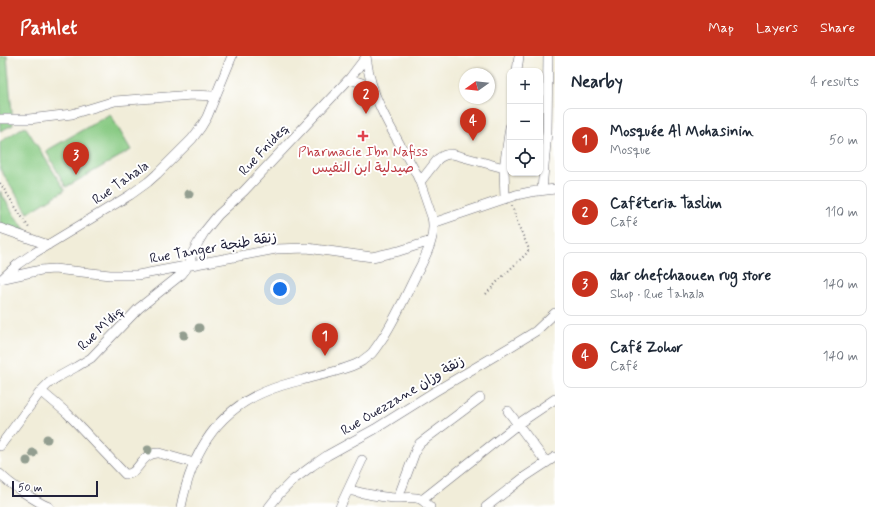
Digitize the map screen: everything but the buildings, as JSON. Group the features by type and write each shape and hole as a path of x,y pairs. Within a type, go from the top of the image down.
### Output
{"street":[{"name":"Rue Tahala","path":"1,279 48,244 130,195 148,182 196,135 207,117 232,56"},
{"path":"517,68 519,56"},
{"path":"542,190 547,131 548,56"},
{"path":"181,507 194,463 206,440 215,428 231,412 263,392 346,368 360,362 372,353 390,327 404,301 431,242 433,223 420,182 378,103 372,86 366,57"},
{"name":"Rue Fnideq","path":"189,265 192,254 205,231 349,79 366,57"},
{"path":"349,79 372,86"},
{"path":"0,119 29,119 72,114 115,102 192,95 215,96"},
{"path":"507,198 504,168 508,140"},
{"path":"420,182 436,160 446,154 452,154 504,168"},
{"path":"433,223 507,198 530,192 555,189"},
{"path":"0,228 48,244"},
{"name":"Rue Tanger زنقة طنجة","path":"1,279 41,270 54,269 110,275 138,275 276,248 307,248 368,257 399,251 431,242"},
{"name":"Rue M'diq","path":"0,446 41,391 50,382 91,358 139,308 182,274 189,265"},
{"name":"Rue Ouezzane زنقة وزان","path":"269,507 280,492 293,480 328,455 375,429 517,343 536,331 555,313"},
{"path":"41,391 67,413 126,474 134,472 145,458 155,453 194,463"},
{"path":"398,498 415,451 420,443 480,398"},
{"path":"422,500 518,424 555,398"},
{"path":"508,411 546,462"},
{"path":"486,507 526,476 546,462 555,458"},
{"path":"340,507 362,460"},
{"path":"2,476 49,507"},
{"path":"348,490 398,498 420,499 430,507"}],"path":[{"path":"0,183 37,240"},
{"path":"486,294 527,253 529,249 507,198"}],"green space":[{"path":"0,56 7,56 13,125 0,131"},
{"path":"110,114 131,150 66,187 46,151"},
{"path":"25,126 65,190 28,213 0,169 0,142"},
{"path":"0,191 14,215 27,232 0,224"}],"place":[{"name":"Caféteria Taslim","path":"366,114"},
{"name":"Pharmacie Ibn Nafiss صيدلية ابن النفيس","path":"363,136"},
{"name":"Café Zohor","path":"473,141"},
{"name":"dar chefchaouen rug store","path":"76,175"},
{"name":"Mosquée Al Mohasinin","path":"325,356"}]}
